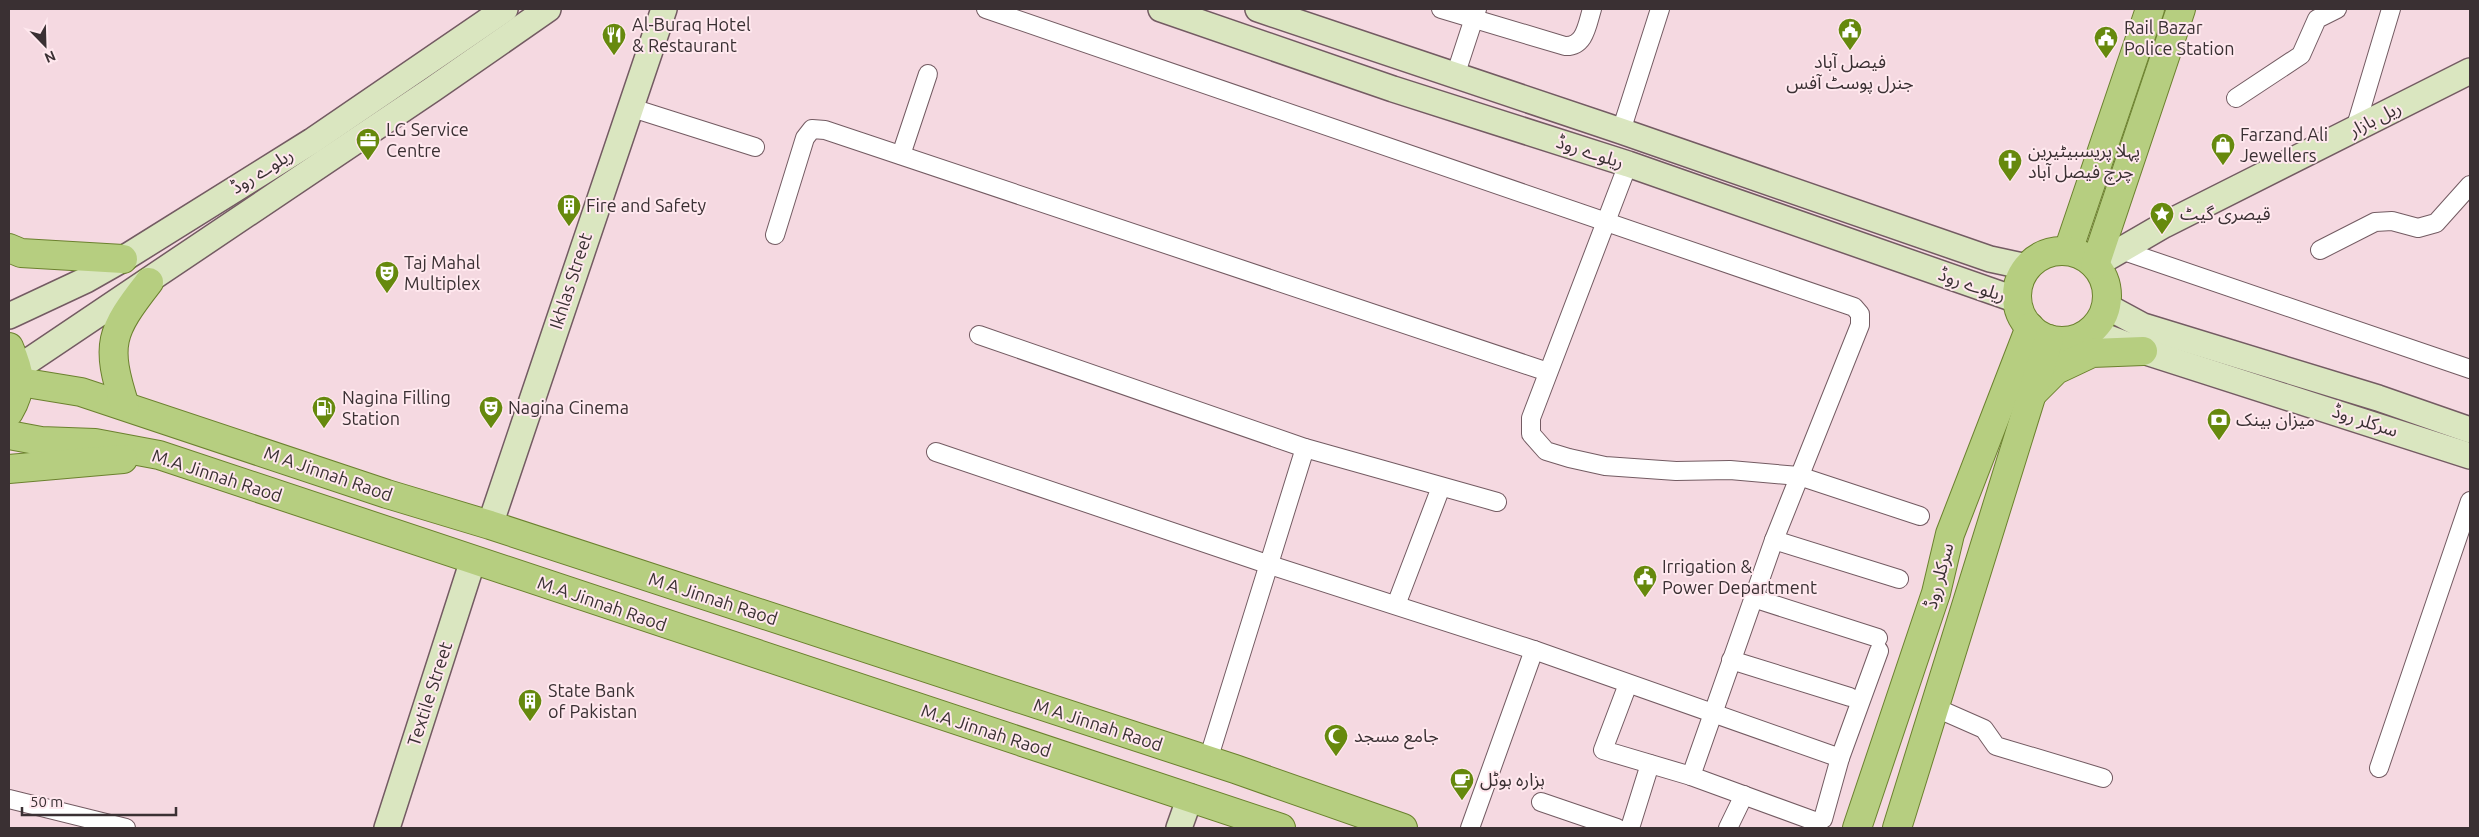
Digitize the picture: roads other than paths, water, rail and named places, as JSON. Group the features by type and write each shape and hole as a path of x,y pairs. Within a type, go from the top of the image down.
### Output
{"main road":[{"name":"ریلوے روڈ","path":"9,316 86,280 123,259 312,141 505,9"},
{"name":"ریلوے روڈ","path":"16,366 148,282 548,9"},
{"name":"Ikhlas Street","path":"490,525 629,107 664,9"},
{"name":"ریلوے روڈ","path":"1161,9 1394,89 1628,164 2017,300"},
{"name":"ریلوے روڈ","path":"1258,9 1621,131 1990,260 2027,267"},
{"path":"2068,251 2150,9"},
{"path":"2095,265 2181,9"},
{"name":"ریل بازار","path":"2095,265 2164,225 2470,72"},
{"path":"9,248 21,253 123,259"},
{"path":"2053,251 2068,251 2083,256 2095,265 2103,277 2107,292 2106,306 2100,320 2090,331 2077,338 2063,340 2039,333 2023,319 2017,300 2019,283 2027,267 2039,257 2053,251"},
{"path":"125,406 116,380 112,346 123,316 148,282"},
{"name":"سرکلر روڈ","path":"2106,306 2143,326 2378,398 2470,430"},
{"name":"سرکلر روڈ","path":"2090,331 2143,351 2470,456"},
{"name":"سرکلر روڈ","path":"1897,828 2031,395 2039,333"},
{"name":"سرکلر روڈ","path":"1857,828 1936,594 1950,534 2039,333"},
{"path":"2031,395 2056,370 2092,353 2143,351"},
{"path":"9,412 16,366"},
{"name":"M A Jinnah Raod","path":"16,366 81,392 387,494 490,525 1208,760 1403,828"},
{"name":"M.A Jinnah Raod","path":"9,435 41,441 95,443 159,455 1190,797"},
{"path":"9,469 159,455"},
{"name":"Textile Street","path":"387,828 473,560"},
{"path":"1179,828 1190,797 1282,828"}],"street":[{"path":"986,9 1606,220 1854,307 1860,314 1860,325 1774,540 1691,776"},
{"path":"1441,9 1476,14 1564,46 1574,46 1582,40 1592,9"},
{"path":"1621,131 1660,9"},
{"path":"2236,98 2301,55 2317,19 2337,9"},
{"path":"2355,129 2391,9"},
{"path":"1455,76 1476,14"},
{"path":"900,155 928,74"},
{"path":"629,107 755,147"},
{"path":"775,235 805,138 812,129 825,130 1548,372"},
{"path":"1628,164 1531,418 1531,434 1546,451 1605,466 1676,471 1730,470 1799,476 1920,516"},
{"path":"2320,250 2375,222 2392,220 2418,228 2436,224 2470,185"},
{"path":"2121,250 2470,369"},
{"path":"979,335 1305,448 1497,502"},
{"path":"1208,760 1305,448"},
{"path":"936,452 1268,564 1534,650 1840,758"},
{"path":"1396,605 1440,487"},
{"path":"2379,768 2470,501"},
{"path":"1774,540 1899,579"},
{"path":"1628,684 1603,750 1691,776 1818,822 1823,819 1840,758 1878,645 1753,598"},
{"path":"1470,828 1534,650"},
{"path":"1731,660 1850,697"},
{"path":"1934,707 1984,729 1996,746 2103,778"},
{"path":"1630,828 1650,764"},
{"path":"1728,828 1744,794"},
{"path":"9,799 126,828"},
{"path":"1541,802 1617,828"}],"place":[{"name":"فیصل آباد جنرل پوسٹ آفس","path":"1850,51"},
{"name":"Al-Buraq Hotel & Restaurant","path":"614,56"},
{"name":"Rail Bazar Police Station","path":"2106,59"},
{"name":"LG Service Centre","path":"368,161"},
{"name":"Farzand Ali Jewellers","path":"2223,166"},
{"name":"پہلا پریسبیٹیرین چرچ فیصل آباد","path":"2010,182"},
{"name":"Fire and Safety","path":"569,227"},
{"name":"قیصری گیٹ","path":"2162,235"},
{"name":"Taj Mahal Multiplex","path":"387,294"},
{"name":"Nagina Filling Station","path":"324,429"},
{"name":"Nagina Cinema","path":"491,429"},
{"name":"میزان بینک","path":"2219,441"},
{"name":"Irrigation & Power Department","path":"1645,598"},
{"name":"State Bank of Pakistan","path":"530,722"},
{"name":"جامع مسجد","path":"1336,757"},
{"name":"ہزارہ ہوٹل","path":"1462,801"}]}
